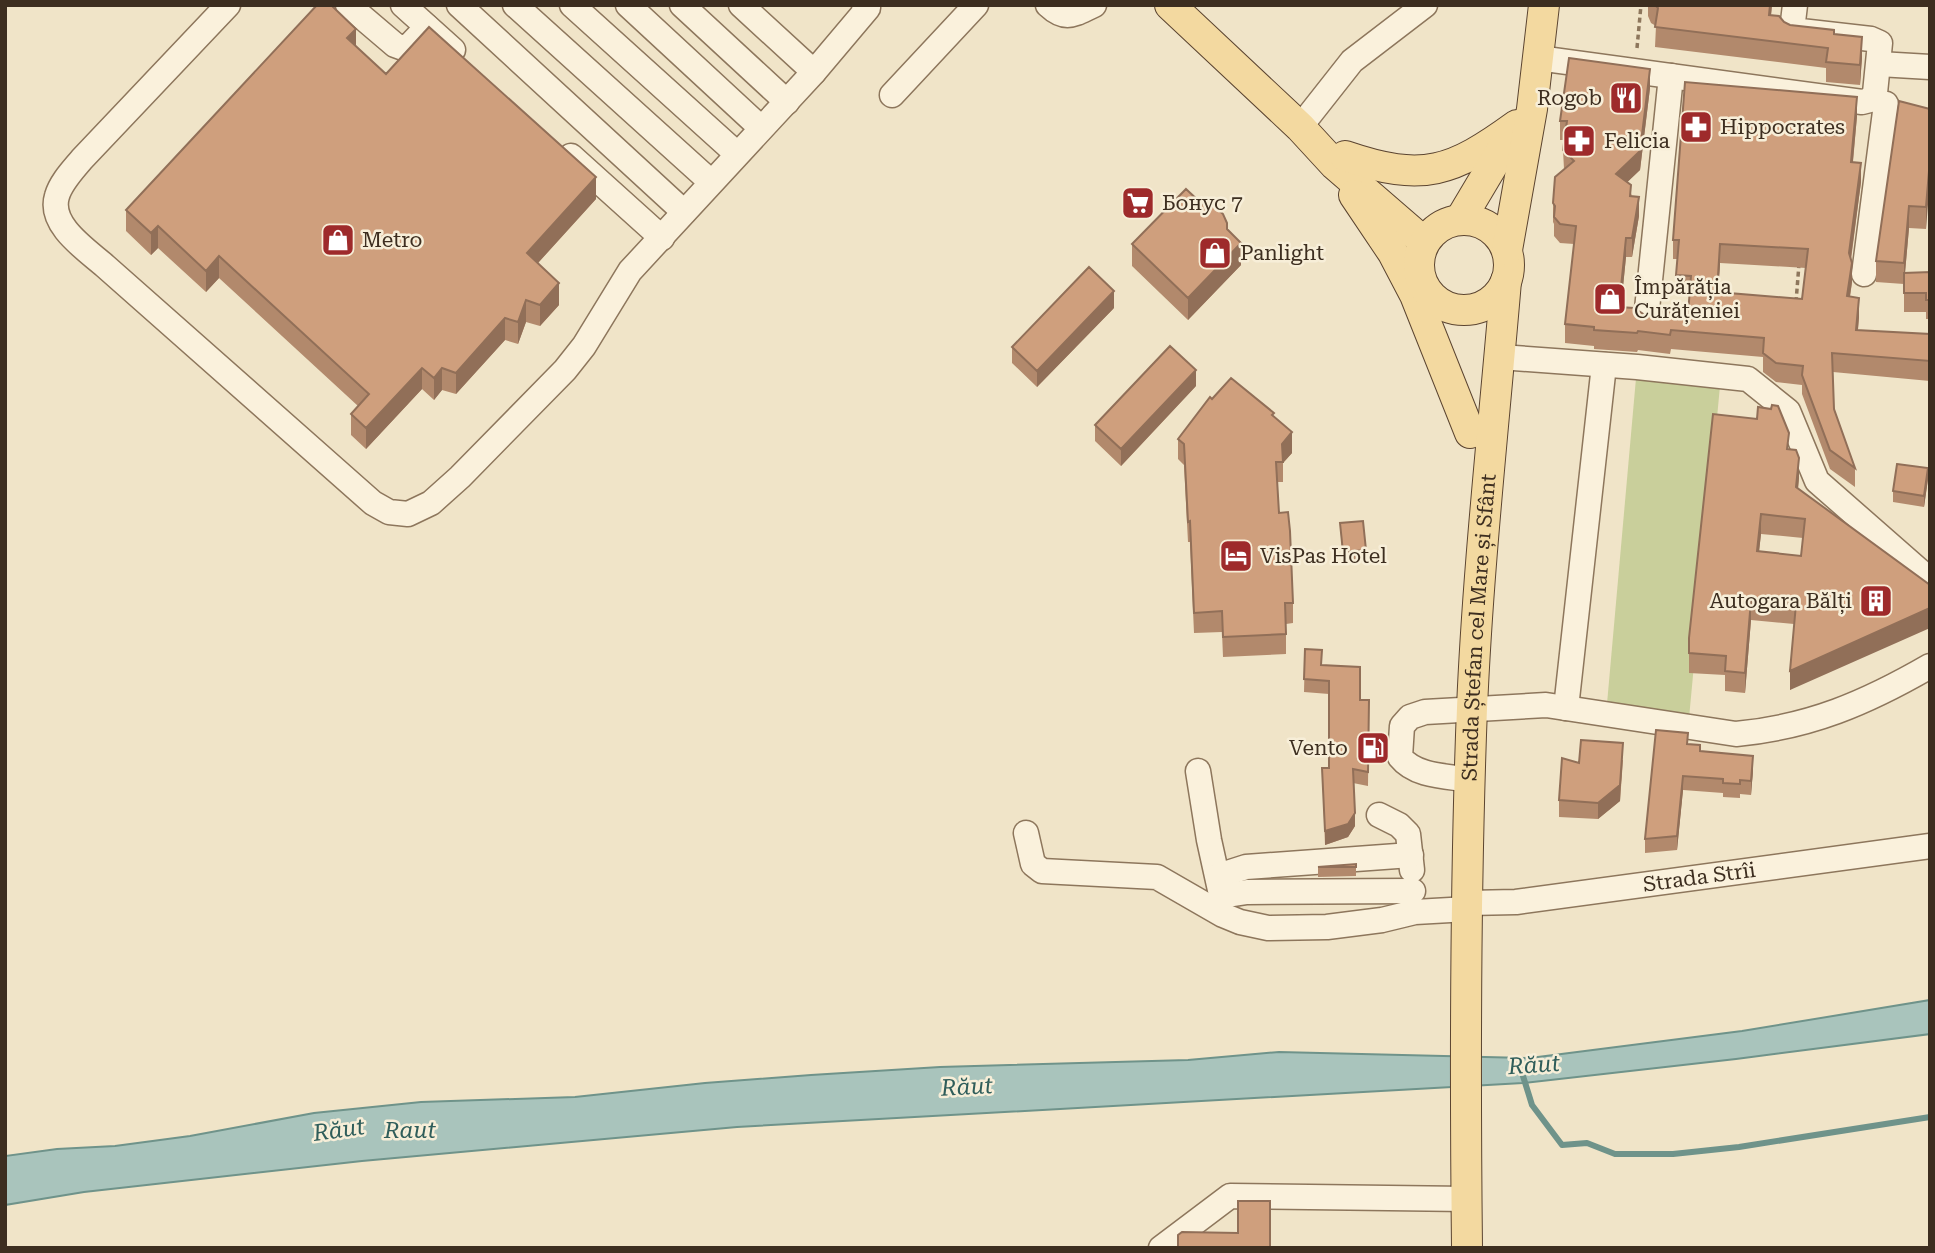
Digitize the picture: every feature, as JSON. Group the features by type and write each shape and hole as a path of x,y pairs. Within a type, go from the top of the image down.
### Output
{"main road":[{"path":"1170,5 1340,161 1440,231 1479,223 1496,233 1507,250"},
{"path":"1433,299 1452,308 1474,309 1488,304 1499,294 1506,281 1509,266 1507,250 1525,117 1538,58 1544,5"},
{"path":"1340,161 1396,171 1437,169 1461,162 1481,151 1525,117"},
{"path":"1484,520 1470,433 1433,299 1424,287 1419,273 1419,258 1525,117"},
{"path":"1340,161 1415,295 1470,433"},
{"name":"Strada Ștefan cel Mare și Sfânt","path":"1467,1248 1468,906 1472,709 1484,520 1506,281"}],"street":[{"path":"228,5 66,178 56,196 56,213 68,231 105,266 373,503 389,512 408,514 431,503 460,477 565,370 584,346 630,271 814,72 867,8 864,5"},
{"path":"348,5 395,45 406,49 427,27"},
{"path":"403,5 467,63"},
{"path":"458,5 684,212"},
{"path":"515,5 711,183"},
{"path":"572,5 737,154"},
{"path":"628,5 761,128"},
{"path":"682,5 787,102"},
{"path":"741,5 814,72"},
{"path":"892,95 976,5"},
{"path":"1048,5 1058,14 1066,16 1094,5"},
{"path":"1300,127 1352,61 1425,5"},
{"path":"1795,5 1792,30 1874,39 1881,47 1875,93 1888,105"},
{"path":"1538,58 1888,105"},
{"path":"1879,64 1930,67"},
{"path":"1646,319 1671,76"},
{"path":"1864,274 1888,105"},
{"path":"557,144 662,238"},
{"path":"1500,357 1748,379 1788,411 1817,481 1930,580"},
{"path":"1566,708 1604,365"},
{"path":"1471,780 1416,771 1407,765 1400,757 1402,726 1410,717 1425,712 1546,705 1736,734 1768,731 1812,721 1884,693 1930,666"},
{"path":"1198,771 1221,896 1240,922 1268,928 1327,927 1382,920 1414,902"},
{"path":"1379,815 1399,825 1408,834 1414,902"},
{"path":"1026,833 1033,864 1042,871 1157,877 1221,896 1247,892 1414,902"},
{"name":"Strada Strîi","path":"1414,902 1468,906 1527,900 1930,846"},
{"path":"1221,896 1246,866 1411,855"},
{"path":"1161,1248 1230,1196 1467,1199"}],"path":[{"path":"1634,71 1641,5"},
{"path":"1796,304 1799,262"}],"green space":[{"path":"1637,367 1721,375 1688,729 1606,715"}],"water":[{"name":"Raut","path":"1930,1000 1930,1034 1523,1083 737,1127 362,1161 84,1192 5,1205 5,1156 190,1136 314,1113 421,1102 575,1097 705,1083 940,1067 1188,1060 1279,1052 1530,1058 1742,1031"}],"building":[{"name":"Metro","path":"317,5 331,5 356,29 347,38 386,74 429,27 596,177 527,253 559,283 540,305 526,300 518,322 505,318 456,373 442,368 434,378 422,368 366,428 351,414 369,394 219,256 206,271 158,226 151,233 126,210"},
{"path":"1655,5 1770,5 1769,15 1779,16 1790,25 1834,30 1834,34 1862,37 1860,65 1826,62 1828,48 1655,27 1658,8"},
{"path":"1569,58 1650,69 1640,151 1616,174 1631,185 1630,196 1639,197 1632,238 1626,238 1619,307 1634,308 1645,315 1656,311 1688,314 1691,276 1676,275 1679,240 1673,240 1685,82 1857,97 1851,162 1861,163 1849,253 1852,263 1847,296 1859,298 1856,330 1930,334 1930,361 1832,353 1834,409 1855,468 1830,450 1802,375 1803,366 1776,363 1763,353 1764,338 1671,330 1670,335 1594,330 1594,327 1565,324 1576,226 1560,224 1554,217 1555,177 1574,161 1563,150 1567,121 1560,121","holes":["1720,244 1808,249 1802,299 1717,292"]},
{"path":"1899,101 1930,109 1926,207 1909,206 1904,263 1876,261"},
{"path":"1186,189 1202,204 1215,207 1223,214 1227,229 1241,243 1188,298 1132,244"},
{"path":"1089,267 1114,291 1037,371 1012,347"},
{"path":"1930,272 1930,300 1926,300 1926,293 1904,293 1904,273"},
{"path":"1170,346 1196,370 1121,449 1095,425"},
{"path":"1231,378 1274,413 1272,415 1292,432 1282,444 1283,462 1276,462 1279,513 1288,512 1290,531 1293,603 1285,603 1286,634 1223,637 1222,611 1194,613 1184,444 1178,439 1210,397 1212,399"},
{"path":"1772,405 1778,406 1789,433 1787,449 1796,450 1799,458 1796,487 1930,585 1930,608 1790,671 1796,604 1751,600 1745,673 1725,671 1726,656 1689,653 1713,414 1757,419 1758,407 1771,409","holes":["1761,514 1805,519 1801,556 1757,551"]},
{"path":"1897,464 1928,468 1924,496 1893,491"},
{"path":"1363,521 1366,550 1343,552 1340,523"},
{"path":"1305,649 1322,650 1321,665 1360,667 1360,700 1369,700 1368,772 1353,769 1355,813 1348,824 1325,831 1322,768 1329,768 1329,681 1304,679"},
{"path":"1656,730 1688,733 1687,744 1700,745 1700,751 1753,756 1751,781 1740,780 1740,784 1723,783 1723,779 1683,776 1677,836 1645,839"},
{"path":"1581,740 1623,743 1620,785 1598,803 1559,800 1562,758 1579,763"},
{"path":"1356,864 1356,867 1318,867"},
{"path":"1238,1201 1270,1201 1270,1248 1178,1248 1178,1235 1182,1232 1238,1233"}],"waterway":[{"name":"Răut","path":"1523,1076 1532,1105 1562,1145 1587,1143 1615,1154 1673,1154 1739,1147 1930,1117"}],"place":[{"name":"Rogob","path":"1626,98"},
{"name":"Hippocrates","path":"1696,127"},
{"name":"Felicia","path":"1579,141"},
{"name":"Бонус 7","path":"1138,203"},
{"name":"Metro","path":"338,240"},
{"name":"Panlight","path":"1215,253"},
{"name":"Împărăția Curățeniei","path":"1610,299"},
{"name":"VisPas Hotel","path":"1236,556"},
{"name":"Autogara Bălți","path":"1876,601"},
{"name":"Vento","path":"1373,748"}]}
